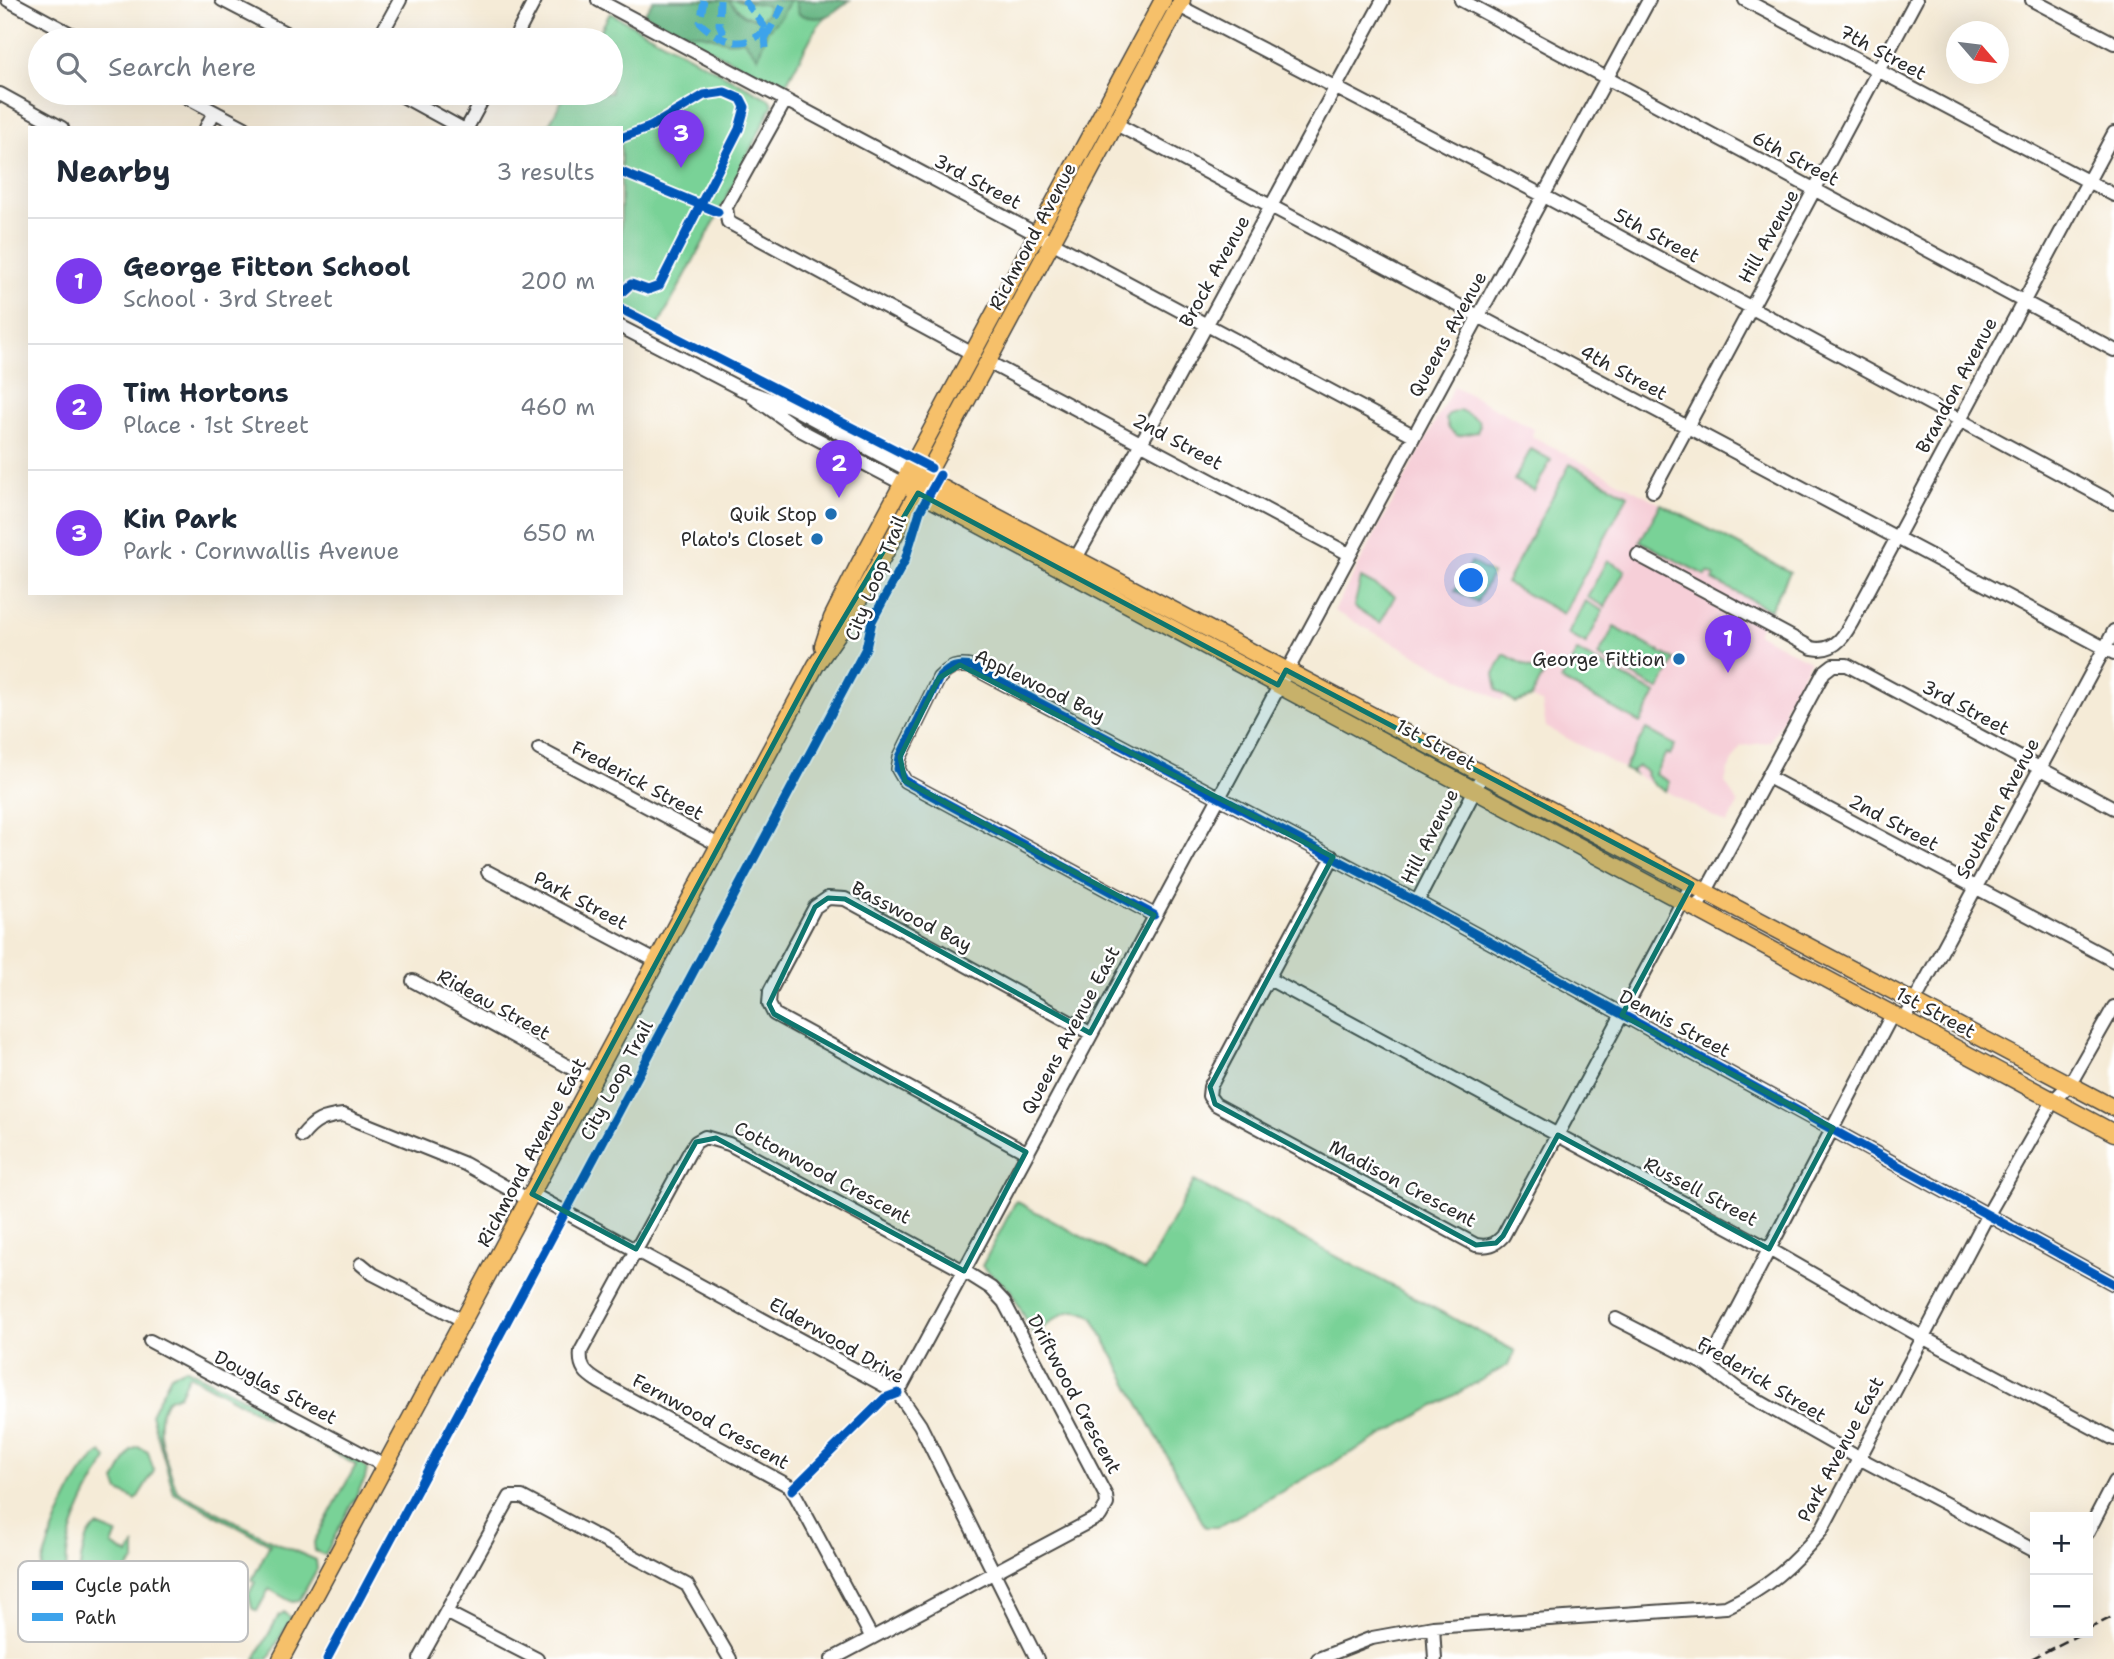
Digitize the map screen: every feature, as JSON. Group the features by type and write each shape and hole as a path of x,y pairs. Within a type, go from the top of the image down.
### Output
{"main road":[{"name":"Richmond Avenue","path":"906,477 1163,0"},
{"name":"Richmond Avenue","path":"922,486 1181,3"},
{"name":"1st Street","path":"906,477 1064,572 1475,789 2114,1133"},
{"name":"Richmond Avenue East","path":"816,665 832,618 906,477"},
{"name":"1st Street","path":"922,486 1078,559 2114,1108"},
{"name":"Richmond Avenue East","path":"281,1659 816,665 854,608 922,486"}],"street":[{"path":"8,0 60,28"},
{"path":"222,0 276,28"},
{"path":"384,28 400,0"},
{"path":"520,28 535,0"},
{"name":"3rd Street","path":"598,0 1413,435"},
{"name":"Brock Avenue","path":"1064,572 1078,559 1383,0"},
{"name":"6th Street","path":"1461,0 2114,351"},
{"name":"Queens Avenue","path":"1278,685 1649,0"},
{"name":"7th Street","path":"1745,0 2114,195"},
{"name":"Hill Avenue","path":"1653,491 1916,0"},
{"path":"2032,0 2114,43"},
{"name":"5th Street","path":"1181,3 2114,503"},
{"path":"0,94 58,126"},
{"path":"785,101 726,208 725,215 733,225 973,354"},
{"path":"201,105 241,126"},
{"path":"419,105 457,126"},
{"path":"468,126 479,105"},
{"path":"207,126 214,112"},
{"name":"4th Street","path":"1116,124 2109,651"},
{"name":"Brandon Avenue","path":"1638,555 1812,648 1827,650 1840,640 2114,133"},
{"name":"1st Street","path":"623,328 741,389 789,406 906,477"},
{"name":"2nd Street","path":"988,362 1349,554"},
{"name":"Southern Avenue","path":"1708,1366 1833,1128 1899,1016 1914,1003 2040,768 2109,651 2114,631"},
{"name":"3rd Street","path":"1768,777 1823,673 1837,664 1847,665 2114,807"},
{"name":"Applewood Bay","path":"1154,915 905,781 898,769 900,757 939,678 948,669 960,665 972,667 1217,797"},
{"name":"Queens Avenue East","path":"898,1393 1278,685"},
{"name":"Frederick Street","path":"539,749 719,845"},
{"name":"Hill Avenue","path":"1417,902 1483,773"},
{"path":"1699,888 1768,777"},
{"name":"2nd Street","path":"1768,777 2114,961"},
{"name":"Dennis Street","path":"1217,797 1417,902 2114,1284"},
{"name":"Madison Crescent","path":"1333,858 1210,1087 1209,1096 1215,1104 1476,1245 1486,1246 1496,1243 1503,1236 1622,1015 1699,888"},
{"name":"Park Street","path":"488,872 656,961"},
{"name":"Basswood Bay","path":"1026,1152 775,1014 769,1004 771,991 815,907 828,898 845,899 1090,1033"},
{"name":"Russell Street","path":"1269,979 1769,1250 1922,1337 2114,1439"},
{"name":"Rideau Street","path":"413,981 593,1080"},
{"name":"Park Avenue East","path":"1318,1659 1372,1638 1433,1627 1726,1607 1758,1592 1792,1566 1821,1531 1857,1457 1987,1216 2053,1101 2070,1084 2114,1007"},
{"name":"Elderwood Drive","path":"302,1136 312,1124 325,1116 342,1115 465,1164 514,1192 531,1197 636,1249 898,1393 920,1425 990,1572 1037,1659"},
{"name":"Cottonwood Crescent","path":"636,1249 689,1153 696,1142 705,1137 729,1144 964,1270"},
{"name":"Fernwood Crescent","path":"636,1249 581,1351 580,1362 586,1374 790,1487 872,1638"},
{"path":"361,1264 373,1274 464,1321"},
{"name":"Driftwood Crescent","path":"964,1270 991,1288 1004,1301 1103,1489 1107,1504 1100,1516 990,1572"},
{"name":"Frederick Street","path":"1616,1319 1708,1366 1739,1390 1857,1457 2030,1548"},
{"name":"Douglas Street","path":"150,1341 385,1466"},
{"path":"2093,1522 2114,1482"},
{"path":"421,1659 510,1497 523,1497 687,1585 730,1659"},
{"path":"832,1659 990,1572"},
{"path":"446,1612 537,1659"},
{"path":"1433,1627 1435,1659"}],"highlighted area":[{"path":"918,493 1278,685 1286,670 1692,884 1622,1015 1833,1128 1769,1249 1558,1135 1503,1236 1496,1243 1476,1245 1215,1104 1210,1087 1333,857 960,665 939,678 900,757 905,781 1154,915 1090,1033 845,899 828,898 815,907 769,1004 774,1014 1026,1152 964,1271 716,1138 696,1142 636,1249 532,1194 816,665"}],"shaded area":[{"path":"1454,386 1534,429 1532,436 1790,572 1757,633 1810,661 1785,706 1786,714 1770,742 1741,746 1728,770 1725,782 1738,804 1727,824 1546,727 1542,703 1531,698 1536,687 1515,703 1505,697 1502,701 1334,611"}],"green space":[{"path":"653,0 728,0 745,16 761,19 768,12 767,5 735,0 790,0 781,17 767,31 758,57 744,40 725,41 659,23 644,14"},
{"path":"671,0 839,0 816,28 784,88 659,23"},
{"path":"795,0 850,0 827,16 814,18 799,14"},
{"path":"610,13 769,99 773,104 717,217 658,326 623,307 623,126 548,126 559,105 623,105 623,28 602,28"},
{"path":"1460,410 1478,420 1480,425 1477,432 1458,436 1449,429 1446,419 1449,414"},
{"path":"1531,449 1551,460 1534,491 1514,480"},
{"path":"1570,464 1628,495 1563,614 1506,583"},
{"path":"1661,504 1790,572 1770,610 1713,580 1715,576 1708,572 1706,576 1640,541"},
{"path":"1607,560 1625,570 1605,607 1587,597"},
{"path":"1471,562 1492,574 1477,602 1455,590"},
{"path":"1361,578 1395,596 1380,623 1354,607"},
{"path":"1585,601 1603,611 1586,644 1568,634"},
{"path":"1614,627 1675,660 1659,690 1598,656"},
{"path":"1577,651 1656,694 1640,723 1561,680"},
{"path":"1504,654 1543,675 1531,698 1515,703 1497,690 1494,674"},
{"path":"1646,729 1675,745 1670,755 1666,753 1655,774 1669,782 1665,791 1654,785 1646,775 1647,772 1638,766 1632,771 1634,774 1624,769"},
{"path":"1194,1181 1515,1351 1508,1365 1218,1527 1205,1527 1093,1318 1077,1311 1062,1314 1034,1335 1011,1291 982,1266 1016,1201 1145,1271"},
{"path":"185,1368 270,1412 268,1418 189,1375 179,1395 167,1400 160,1422 162,1445 177,1491 272,1541 316,1560 317,1569 299,1601 292,1602 269,1589 257,1611 252,1608 249,1594 255,1582 252,1580 270,1544 174,1493 151,1414 171,1375"},
{"path":"283,1419 360,1461 367,1469 365,1479 325,1555 315,1551 314,1542 356,1465 278,1422"},
{"path":"138,1447 148,1452 154,1471 136,1500 119,1491 115,1481 131,1450"},
{"path":"102,1452 107,1459 77,1517 67,1561 43,1561 68,1496 90,1463"},
{"path":"97,1526 117,1534 112,1545 129,1555 135,1544 135,1560 81,1561 91,1532"},
{"path":"284,1612 291,1618 268,1659 255,1659 278,1617"}],"railway":[{"path":"2093,1626 2114,1616"},
{"path":"2031,1659 2072,1638"}],"marked path":[{"path":"704,0 700,23 722,38 738,42 755,38 763,32 763,24"},
{"path":"720,0 719,24 726,40"},
{"path":"744,0 764,26 766,48"},
{"path":"766,37 786,0"}],"cycle path":[{"path":"623,137 650,127 704,95 725,92 741,99"},
{"path":"623,291 631,284 648,290 659,286 739,129 745,107 741,99"},
{"path":"623,173 718,212"},
{"path":"623,310 931,468"},
{"name":"City Loop Trail","path":"327,1659 866,648 872,621 905,560 920,511 940,475"},
{"path":"1154,915 905,781 898,769 900,757 943,674 958,666 972,667 1417,902 2114,1284"},
{"path":"792,1490 885,1398 898,1393"}],"place":[{"name":"Kin Park","path":"681,168"},
{"name":"Tim Hortons","path":"839,498"},
{"name":"Quik Stop","path":"831,514"},
{"name":"Plato's Closet","path":"817,539"},
{"name":"George Fittion","path":"1679,659"},
{"name":"George Fitton School","path":"1728,673"}]}
